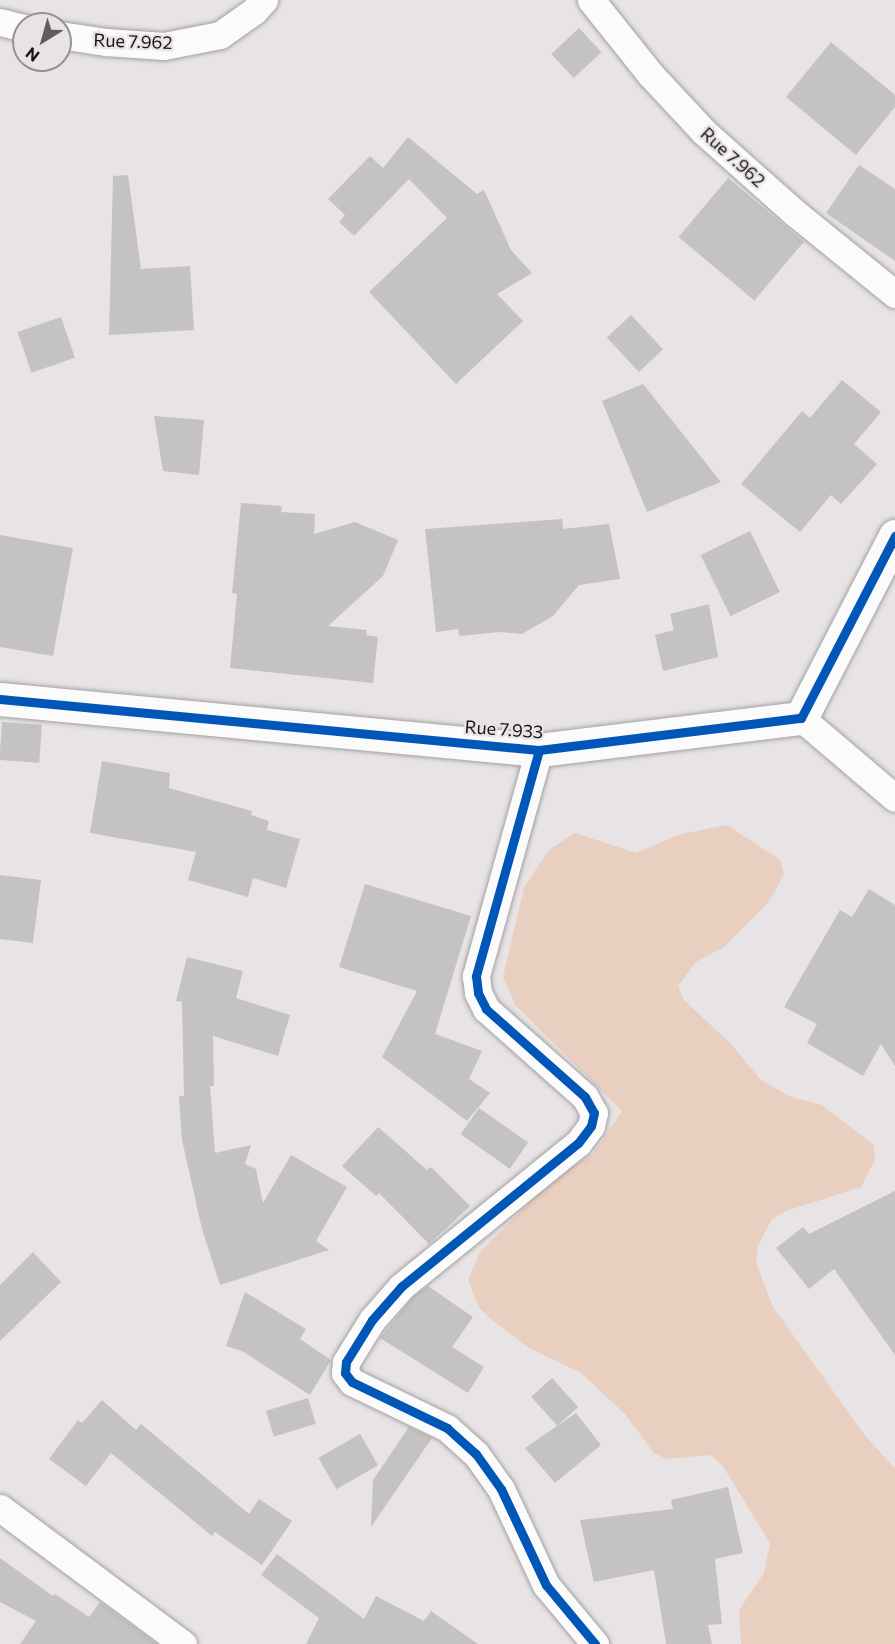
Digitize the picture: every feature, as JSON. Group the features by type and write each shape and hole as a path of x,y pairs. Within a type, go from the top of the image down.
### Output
{"street":[{"name":"Rue 7.962","path":"72,37 164,46 220,35 254,11 264,0"},
{"name":"Rue 7.962","path":"591,0 650,74 704,132 795,213 895,294"},
{"path":"895,536 801,718 895,798"},
{"name":"Rue 7.933","path":"0,699 539,750 801,718"},
{"path":"539,750 476,976 478,993 486,1009 585,1097 594,1113 591,1126 578,1143 401,1287 372,1320 346,1362 345,1373 351,1382 447,1428 476,1454 501,1489 546,1585 594,1644"},
{"path":"0,1508 183,1644"}],"shaded area":[{"path":"727,825 780,860 784,875 768,903 724,947 696,962 678,986 684,1000 730,1043 761,1080 791,1097 822,1105 874,1145 875,1160 861,1187 786,1211 772,1219 758,1246 756,1262 773,1307 866,1437 895,1468 895,1644 741,1644 739,1610 764,1573 770,1543 722,1465 711,1455 666,1459 653,1452 625,1414 581,1373 527,1347 479,1308 468,1280 480,1252 554,1178 593,1154 622,1111 515,1005 503,977 524,887 549,850 575,833 636,853 681,834"}],"building":[{"path":"579,28 602,52 574,78 551,54"},
{"path":"831,42 895,95 895,107 856,155 786,97"},
{"path":"408,137 477,194 484,190 511,250 532,273 497,294 523,321 456,384 369,292 447,218 409,179 354,236 339,222 345,215 328,199 370,156 383,168"},
{"path":"859,165 895,189 895,261 826,213"},
{"path":"128,175 141,269 190,266 194,330 109,335 113,176"},
{"path":"728,178 804,242 754,301 679,237"},
{"path":"631,315 663,349 639,372 607,338"},
{"path":"61,317 75,358 32,373 18,332"},
{"path":"842,380 881,412 854,444 877,464 841,504 831,495 800,532 741,484 802,411 810,418"},
{"path":"643,384 721,482 647,512 602,401"},
{"path":"154,416 204,420 199,475 163,471"},
{"path":"241,503 282,506 281,512 315,514 314,534 355,522 398,540 383,576 328,626 367,630 366,635 378,637 373,683 230,668 237,594 232,593"},
{"path":"562,519 563,529 609,524 620,579 579,585 553,616 522,634 500,632 459,636 458,629 436,632 425,529"},
{"path":"750,531 780,592 730,616 701,555"},
{"path":"0,535 73,548 53,656 0,647"},
{"path":"709,604 718,657 663,671 655,635 674,630 670,614"},
{"path":"2,722 42,725 39,763 0,760"},
{"path":"102,761 170,773 169,788 252,811 251,815 269,821 267,830 300,839 286,888 253,878 248,897 188,880 196,852 90,833"},
{"path":"0,875 41,880 33,943 0,939"},
{"path":"365,884 471,916 435,1034 482,1051 469,1079 490,1093 467,1121 382,1057 417,991 339,967"},
{"path":"869,889 895,905 895,1066 881,1044 863,1076 807,1043 817,1024 784,1007 840,910 852,917"},
{"path":"187,957 243,971 236,998 290,1015 278,1056 213,1036 214,1086 210,1086 215,1153 251,1145 245,1164 256,1169 263,1203 291,1155 347,1187 316,1241 329,1250 220,1285 202,1229 182,1140 179,1096 184,1096 182,1002 176,1001"},
{"path":"479,1108 528,1142 510,1169 461,1134"},
{"path":"378,1127 427,1170 431,1167 470,1206 429,1244 379,1193 376,1196 342,1166"},
{"path":"895,1191 895,1355 834,1269 809,1289 776,1248 803,1227 809,1234"},
{"path":"33,1252 61,1282 0,1341 0,1285"},
{"path":"428,1286 473,1317 452,1347 484,1367 468,1393 380,1338 412,1298"},
{"path":"245,1292 306,1329 300,1339 331,1360 310,1395 242,1351 226,1346"},
{"path":"552,1378 578,1407 557,1426 531,1397"},
{"path":"308,1398 316,1424 274,1437 266,1411"},
{"path":"102,1400 136,1430 141,1424 249,1514 259,1499 292,1521 262,1565 215,1532 212,1536 111,1453 86,1486 49,1459 78,1420 82,1423"},
{"path":"576,1413 601,1445 555,1483 525,1448"},
{"path":"409,1427 432,1438 371,1527 373,1480"},
{"path":"360,1434 378,1465 336,1489 318,1458"},
{"path":"728,1487 743,1553 715,1559 722,1624 708,1625 712,1644 666,1644 654,1570 594,1582 580,1520 673,1509 671,1500"},
{"path":"277,1554 364,1619 376,1596 424,1621 431,1611 478,1644 306,1644 319,1618 261,1575"},
{"path":"0,1558 53,1596 55,1594 89,1617 100,1602 157,1644 20,1644 36,1621 0,1602"}],"cycle path":[{"path":"0,699 539,750 801,718 895,536"},
{"path":"539,750 476,976 478,993 486,1009 585,1097 594,1113 591,1126 578,1143 401,1287 372,1320 346,1362 345,1373 352,1382 447,1428 476,1454 501,1489 546,1585 595,1644"}]}
